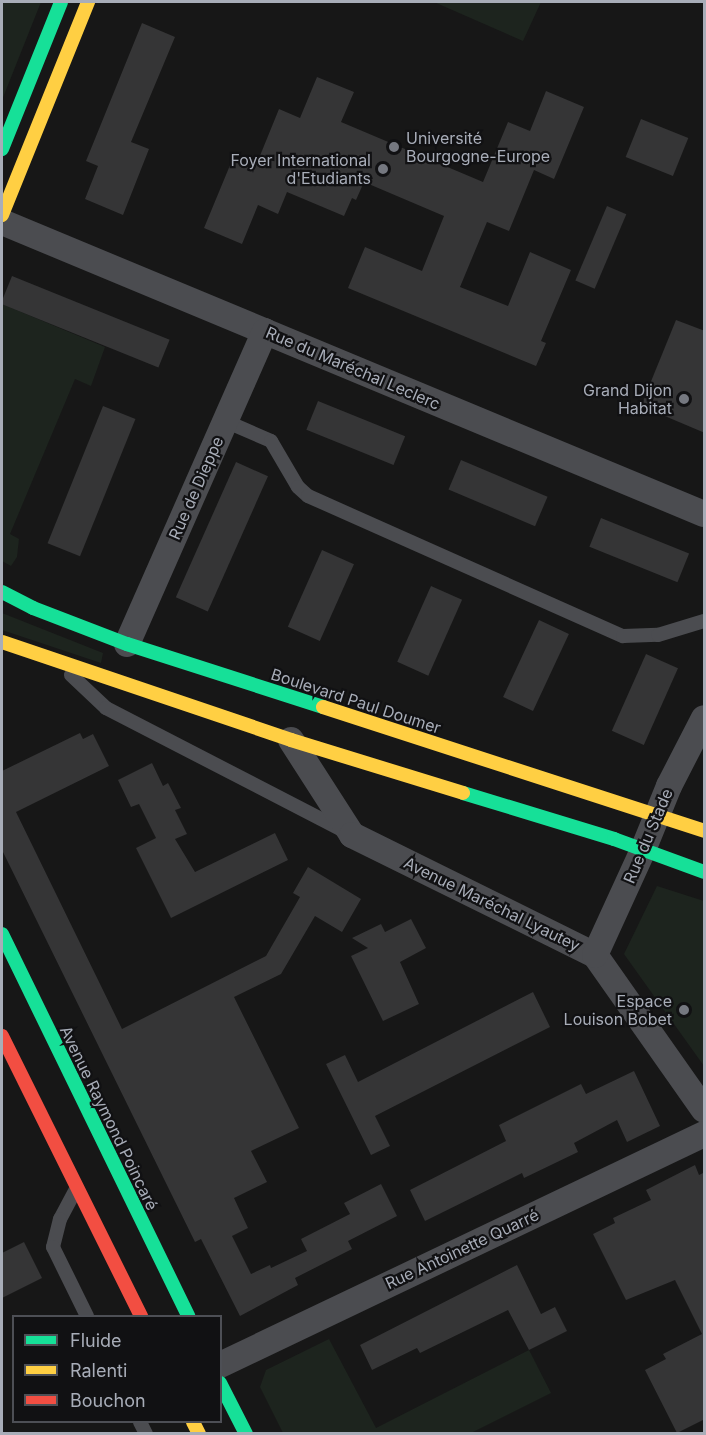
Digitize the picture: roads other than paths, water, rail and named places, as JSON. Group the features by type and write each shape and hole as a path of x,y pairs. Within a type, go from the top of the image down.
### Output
{"main road":[{"path":"2,149 61,2"},
{"path":"2,215 88,2"},
{"name":"Boulevard Paul Doumer","path":"2,592 33,608 127,644 705,831"},
{"path":"2,642 291,740 614,839 705,872"},
{"name":"Avenue Raymond Poincaré","path":"2,934 187,1315"},
{"path":"2,1036 140,1315"},
{"path":"222,1387 246,1434"}],"street":[{"name":"Rue du Maréchal Leclerc","path":"2,222 705,514"},
{"name":"Rue de Dieppe","path":"127,644 265,331"},
{"name":"Rue du Stade","path":"595,955 644,850 655,816 705,718"},
{"path":"291,740 352,835"},
{"name":"Avenue Maréchal Lyautey","path":"352,835 595,955 705,1110"},
{"name":"Rue Antoinette Quarré","path":"222,1364 705,1134"}],"lane":[{"path":"225,421 261,434 271,441 298,487 308,496 623,636 658,635 705,621"},
{"path":"54,659 106,708 352,835"},
{"path":"77,1188 60,1219 53,1247 86,1315"}],"place":[{"name":"Université Bourgogne-Europe","path":"394,147"},
{"name":"Foyer International d'Etudiants","path":"383,169"},
{"name":"Grand Dijon Habitat","path":"684,399"},
{"name":"Espace Louison Bobet","path":"684,1010"}]}
